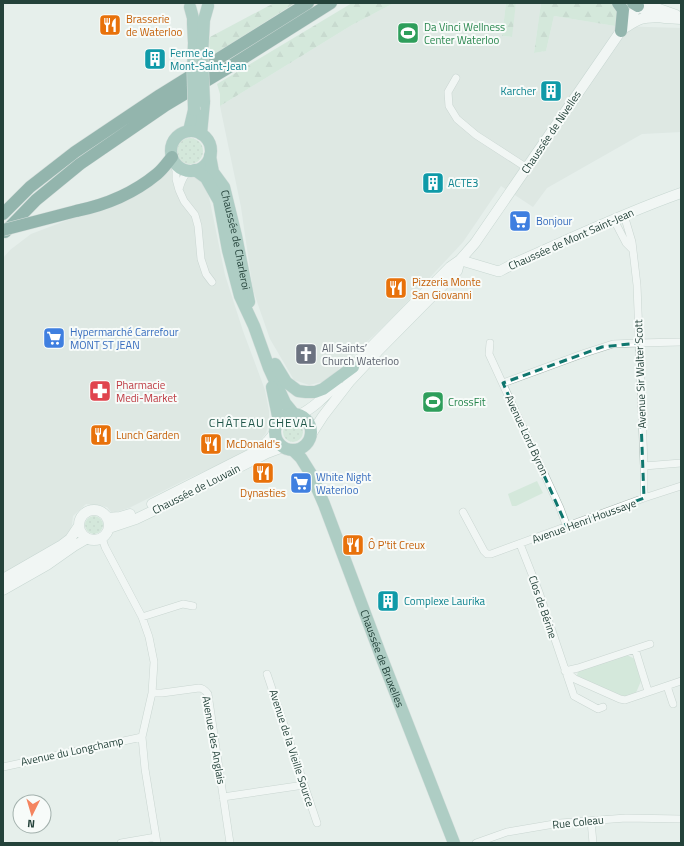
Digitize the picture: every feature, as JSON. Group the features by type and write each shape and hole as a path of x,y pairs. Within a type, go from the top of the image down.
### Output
{"highway":[{"path":"3,214 30,187 75,152 148,103 308,3"},
{"path":"3,235 36,200 80,164 166,105 331,3"},
{"path":"618,3 624,10 622,31"},
{"path":"3,230 92,208 112,201 134,190 173,160"}],"main road":[{"path":"661,3 670,13"},
{"name":"Chaussée de Nivelles","path":"296,414 306,412 332,389 372,346 450,267 460,260 475,243 640,4"},
{"path":"640,4 658,17"},
{"path":"640,4 681,17"},
{"path":"188,5 197,10 201,10 209,5"},
{"path":"188,5 193,18 194,43 198,59 204,102 195,132"},
{"path":"195,132 194,110 198,59 204,20 209,5"},
{"path":"622,31 638,19 644,17 681,17"},
{"path":"183,132 195,132 205,137 208,141 210,156 204,165 192,170 184,169 179,167 173,160 171,145 178,135 183,132"},
{"name":"Chaussée de Charleroi","path":"210,156 213,172 224,188 229,205 254,326"},
{"name":"Chaussée de Charleroi","path":"192,170 206,178 219,201 228,250 240,296 254,326 269,368 285,403 296,414"},
{"name":"Chaussée de Mont Saint-Jean","path":"460,260 496,271 500,270 624,215 681,193"},
{"name":"Chaussée de Nivelles","path":"310,438 323,416 350,381 457,270 460,260"},
{"path":"258,338 286,382 298,391 315,392 323,389 353,367"},
{"name":"Chaussée de Charleroi","path":"269,368 277,426"},
{"path":"288,414 296,414 304,417 310,425 311,474 301,458 278,443 276,438 277,426 283,417 288,414"},
{"name":"Chaussée de Louvain","path":"108,523 154,503 255,452 264,446 277,426"},
{"path":"288,449 299,449 304,447 310,438"},
{"name":"Chaussée de Louvain","path":"108,523 136,519 267,453 288,449"},
{"name":"Chaussée de Bruxelles","path":"311,474 324,504 381,656 454,843"},
{"path":"3,579 64,544 70,539 78,527 80,518 86,512 94,510 103,513 108,523 105,536 97,540 86,539 82,536 78,527"},
{"path":"3,590 47,565 86,539"},
{"path":"13,584 10,581 12,578 30,568 38,559"}],"street":[{"path":"456,78 448,92 450,106 457,119 476,135 526,168"},
{"path":"173,160 179,190 184,201 195,215 198,226 201,259 206,274 212,282"},
{"path":"179,190 181,181 185,174 192,170"},
{"name":"Avenue Sir Walter Scott","path":"624,215 632,242 637,285 644,498"},
{"name":"Avenue Sir Walter Scott","path":"614,220 626,243 632,249"},
{"path":"503,382 613,344 681,342"},
{"name":"Avenue Lord Byron","path":"490,343 489,354 560,508 567,527"},
{"path":"644,466 681,463"},
{"name":"Avenue Henri Houssaye","path":"463,512 484,551 487,554 491,554 681,486"},
{"path":"102,538 105,547 142,617 149,637 154,662 152,693 142,736 145,769 156,840 121,843"},
{"name":"Clos de Bérine","path":"520,544 539,592 574,696 598,709 603,707"},
{"path":"142,617 183,604 193,606"},
{"path":"565,671 650,644"},
{"path":"635,649 648,691"},
{"path":"565,671 575,679 625,700 681,681"},
{"name":"Avenue de la Vieille Source","path":"268,674 317,823"},
{"path":"667,686 673,704"},
{"name":"Avenue des Anglais","path":"152,693 203,688 208,694 230,843"},
{"name":"Avenue du Longchamp","path":"3,767 142,736"},
{"path":"224,797 304,785"},
{"name":"Rue Coleau","path":"476,843 518,830 560,823 626,818 681,819"},
{"path":"591,820 592,843"}],"highlighted area":[{"path":"638,343 644,498 567,527 503,383 602,347"}],"shaded area":[{"path":"394,3 506,3 502,36 511,37 516,3 541,3 534,53 546,51 554,16 615,26 681,28 681,132 642,134 547,188 533,207 501,186 463,242 395,315 326,381 309,385 294,380 270,339 253,290 241,207 220,106 352,25"},
{"path":"169,166 201,178 209,197 225,275 243,331 265,390 269,411 269,422 266,433 256,446 240,455 129,508 112,513 107,507 86,504 73,516 71,531 61,542 3,575 3,258 10,250 31,234 141,192"}],"green space":[{"path":"274,3 295,3 212,56 208,42 210,37"},
{"path":"352,3 394,3 352,25 220,106 220,94 217,84"},
{"path":"506,3 516,3 512,37 502,36"},
{"path":"541,3 612,3 619,16 615,26 554,16 546,51 534,53"},
{"path":"190,138 199,142 203,151 199,160 190,164 181,160 177,151 181,142"},
{"path":"293,422 300,425 303,432 300,439 293,442 286,439 283,432 286,425"},
{"path":"537,481 543,493 516,506 512,506 508,494"},
{"path":"94,516 100,519 103,525 100,531 94,534 88,531 85,525 88,519"},
{"path":"625,654 635,659 641,681 635,695 621,698 577,676 578,671"}],"place":[{"name":"Brasserie de Waterloo","path":"110,25"},
{"name":"Da Vinci Wellness Center Waterloo","path":"408,33"},
{"name":"Ferme de Mont-Saint-Jean","path":"155,59"},
{"name":"Karcher","path":"551,91"},
{"name":"ACTE3","path":"433,183"},
{"name":"Bonjour","path":"520,221"},
{"name":"Pizzeria Monte San Giovanni","path":"396,288"},
{"name":"Hypermarché Carrefour MONT ST JEAN","path":"54,338"},
{"name":"All Saints’ Church Waterloo","path":"306,354"},
{"name":"Pharmacie Medi-Market","path":"100,391"},
{"name":"CrossFit","path":"433,402"},
{"name":"Lunch Garden","path":"101,435"},
{"name":"McDonald's","path":"211,444"},
{"name":"Dynasties","path":"263,473"},
{"name":"White Night Waterloo","path":"301,483"},
{"name":"Ô P'tit Creux","path":"353,545"},
{"name":"Complexe Laurika","path":"388,601"}],"district":[{"name":"CHÂTEAU CHEVAL","path":"262,423"}]}
